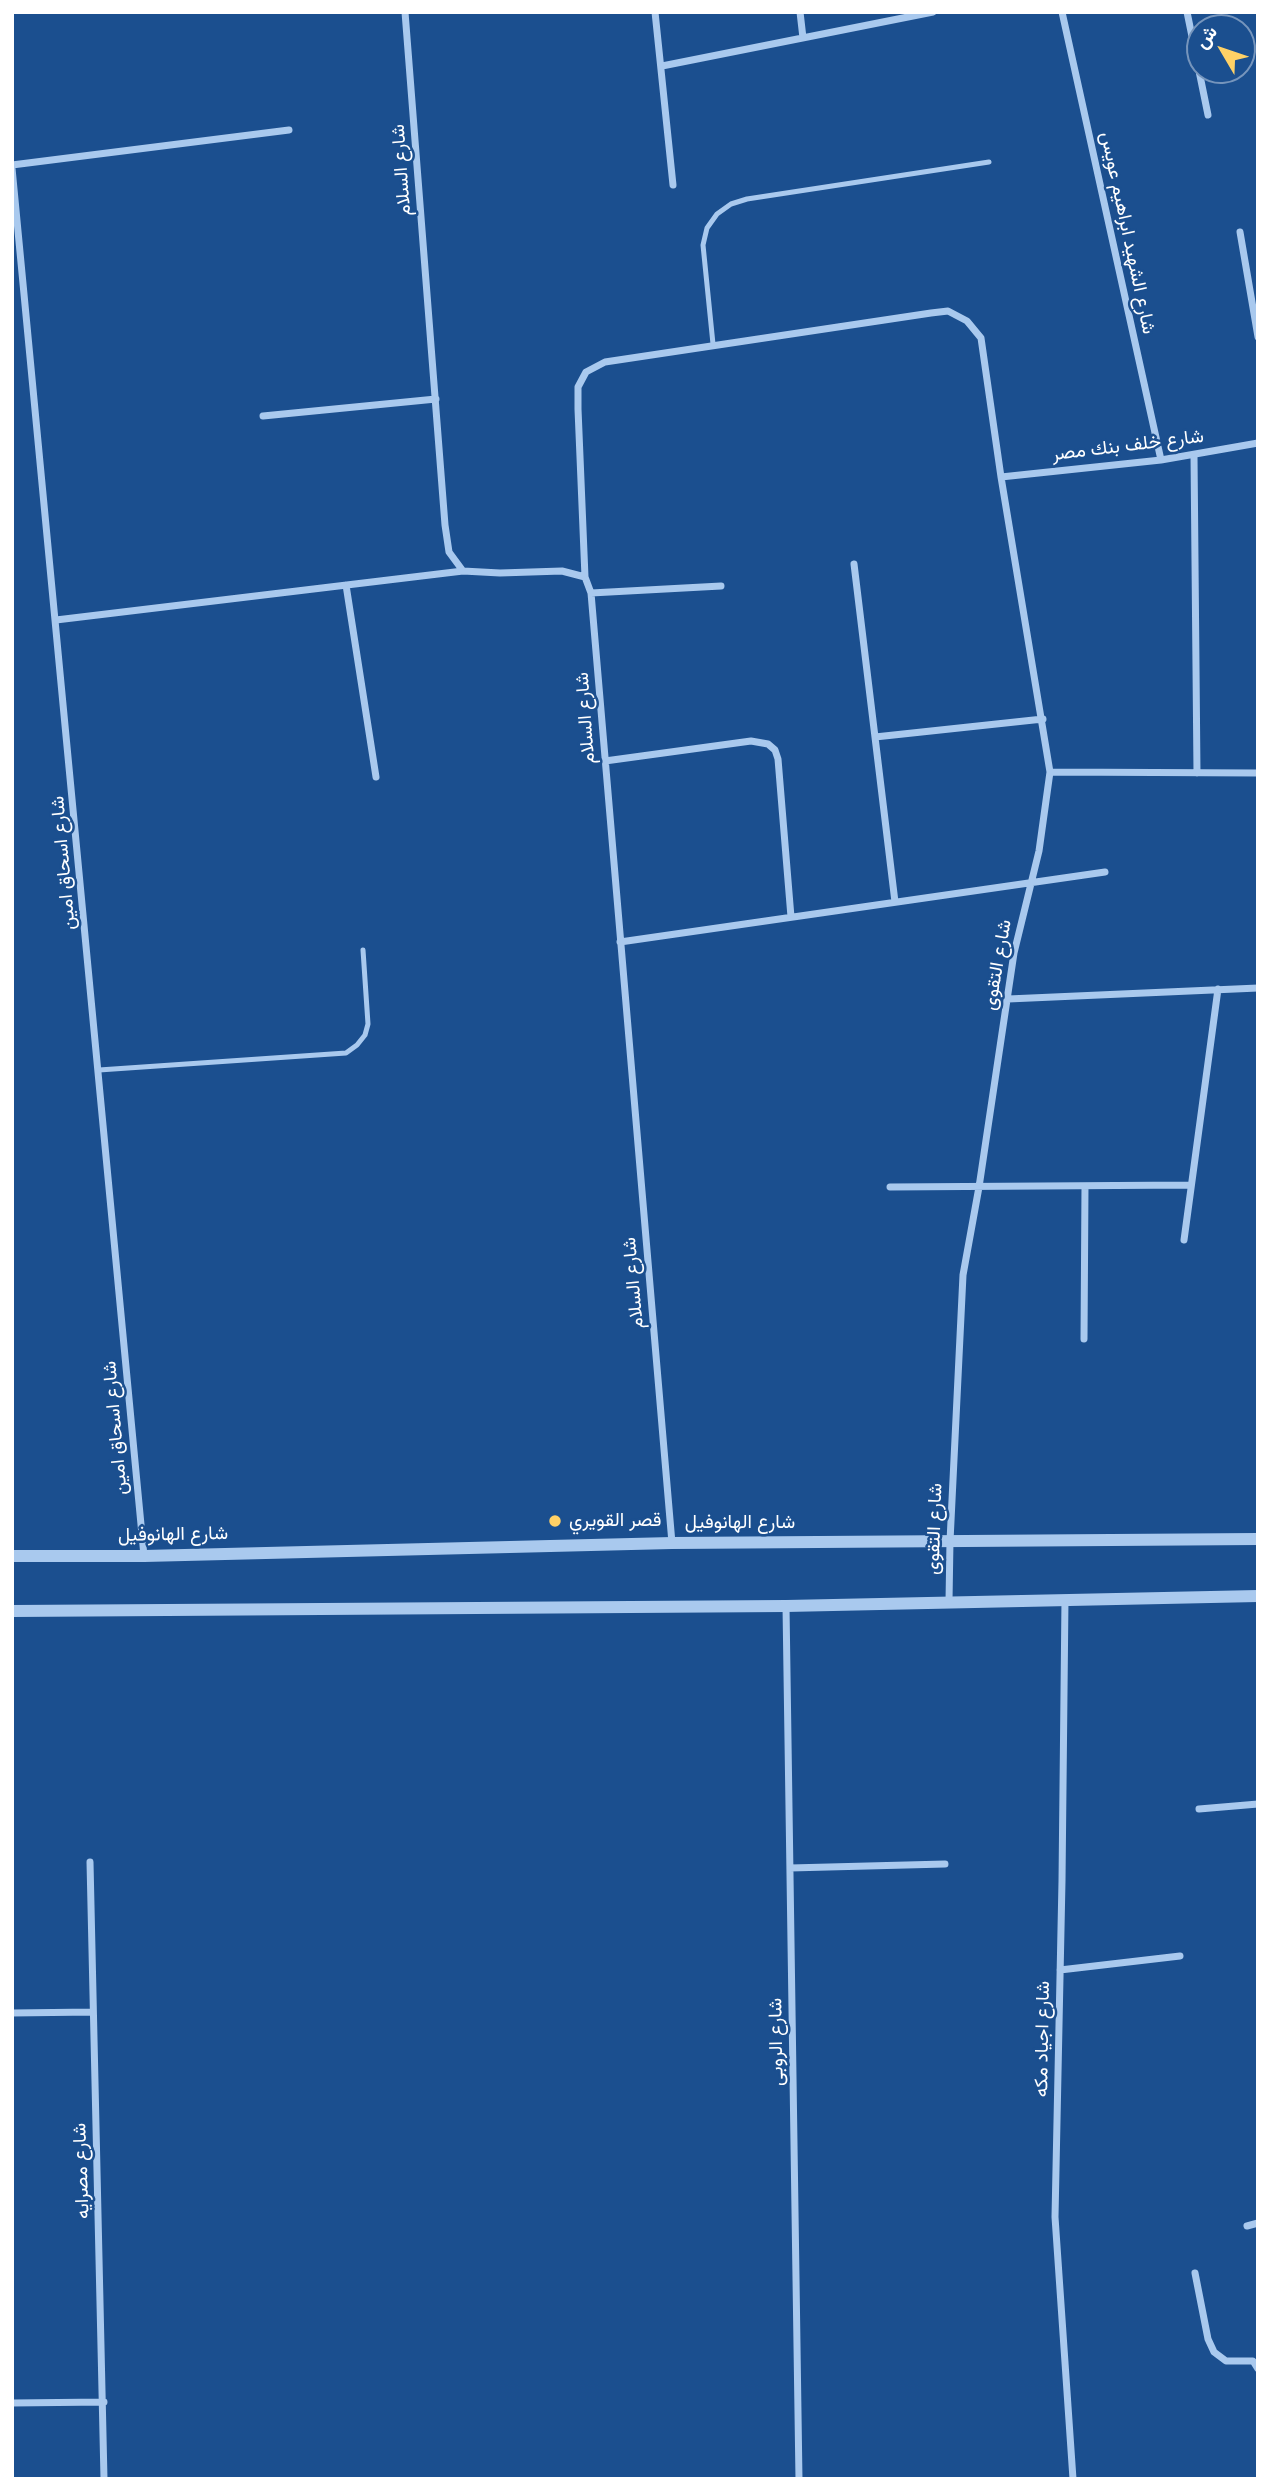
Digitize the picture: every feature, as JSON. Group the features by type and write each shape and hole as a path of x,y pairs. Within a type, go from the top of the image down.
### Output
{"street":[{"name":"شارع السلام","path":"405,12 449,552 463,570"},
{"path":"655,12 674,185"},
{"path":"800,12 803,38"},
{"name":"شارع الشهيد ابراهيم عويس","path":"1062,12 1161,460"},
{"path":"1188,12 1208,115"},
{"path":"662,66 929,13"},
{"path":"12,167 289,130"},
{"name":"شارع اسحاق امين","path":"12,167 144,1556"},
{"path":"1240,232 1258,337"},
{"name":"شارع التقوى","path":"713,344 948,311 967,321 981,338 1050,772 1044,824 1021,920 960,1296 949,1601"},
{"name":"شارع السلام","path":"672,1543 592,593 586,577 578,387 586,372 605,362 713,344"},
{"path":"263,416 436,399"},
{"name":"شارع خلف بنك مصر","path":"1001,477 1161,460 1258,443"},
{"path":"1194,455 1197,773"},
{"path":"854,564 895,902"},
{"path":"56,620 463,570 500,573 562,570 586,577"},
{"path":"346,584 376,777"},
{"path":"592,593 721,586"},
{"path":"875,737 1043,719"},
{"path":"605,761 751,741 768,744 775,750 778,759 792,917"},
{"path":"1050,772 1258,773"},
{"path":"620,942 1105,872"},
{"path":"1008,999 1258,988"},
{"path":"1184,1240 1218,989"},
{"path":"890,1187 1191,1185"},
{"path":"1084,1339 1085,1186"},
{"name":"شارع الهانوفيل","path":"12,1556 144,1556 672,1543 1258,1539"},
{"path":"12,1611 786,1606 1258,1596"},
{"name":"شارع اجياد مكه","path":"1065,1600 1055,2217 1073,2479"},
{"name":"شارع الروبى","path":"786,1606 799,2479"},
{"path":"1199,1809 1258,1804"},
{"name":"شارع مصرايه","path":"90,1862 104,2479"},
{"path":"790,1868 945,1864"},
{"path":"1060,1970 1180,1956"},
{"path":"12,2013 93,2012"},
{"path":"1247,2226 1258,2223"},
{"path":"1195,2273 1208,2339 1214,2352 1226,2361 1253,2361 1258,2368"},
{"path":"12,2403 104,2402"}],"lane":[{"path":"713,344 703,245 707,228 717,214 731,204 747,199 989,162"},
{"path":"99,1070 346,1053 365,1035 368,1024 363,950"}],"place":[{"name":"قصر القويري","path":"555,1521"}]}
